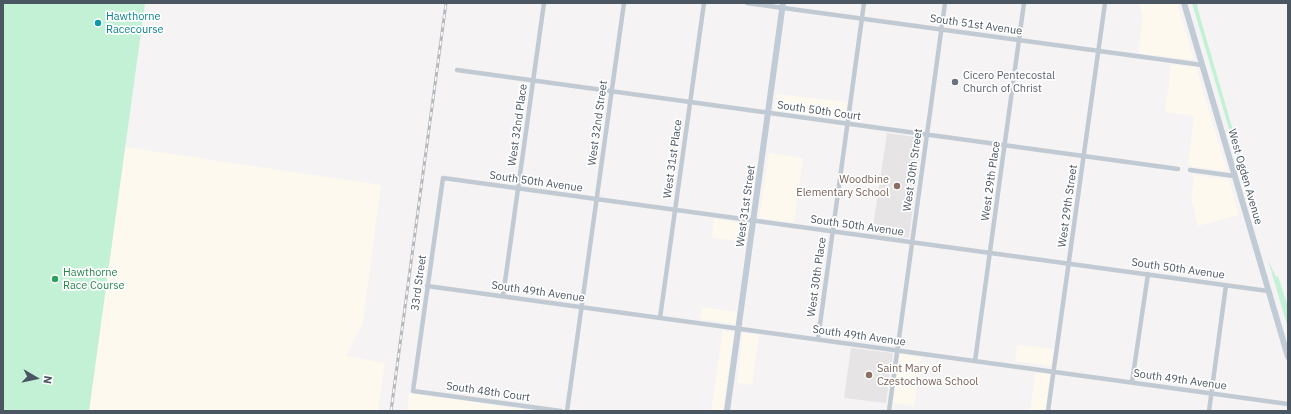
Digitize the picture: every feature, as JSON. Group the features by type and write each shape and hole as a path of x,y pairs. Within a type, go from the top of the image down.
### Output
{"main road":[{"name":"West Ogden Avenue","path":"1184,3 1288,357"},
{"name":"West 31st Street","path":"727,411 783,5"}],"street":[{"name":"West 32nd Place","path":"503,296 544,3"},
{"name":"West 32nd Street","path":"567,411 624,3"},
{"name":"West 31st Place","path":"660,318 704,3"},
{"name":"South 51st Avenue","path":"747,3 783,5 861,18 1202,65"},
{"name":"West 30th Place","path":"818,339 864,3"},
{"name":"West 30th Street","path":"889,411 945,3"},
{"name":"West 29th Place","path":"975,361 1024,3"},
{"name":"West 29th Street","path":"1048,411 1105,3"},
{"name":"South 50th Court","path":"457,70 1178,169"},
{"path":"1190,170 1234,176"},
{"name":"South 50th Avenue","path":"443,178 1268,291"},
{"name":"33rd Street","path":"413,391 443,178"},
{"path":"1132,382 1148,274"},
{"path":"1208,411 1226,285"},
{"name":"South 49th Avenue","path":"427,286 1288,404"},
{"name":"South 48th Court","path":"413,391 561,411"}],"shaded area":[{"path":"1139,3 1177,3 1194,60 1138,53 1143,16"},
{"path":"1171,65 1196,67 1227,171 1188,166 1194,116 1165,112"},
{"path":"777,94 847,102 845,119 774,110"},
{"name":"Woodbine Elementary School","path":"887,133 922,138 909,238 872,234"},
{"path":"125,147 381,185 363,322 346,356 385,363 378,411 89,411"},
{"path":"769,153 803,158 794,223 759,218"},
{"path":"1192,175 1229,179 1239,215 1198,226 1191,198 1194,180"},
{"path":"714,219 749,224 746,242 712,238"},
{"path":"702,307 737,312 735,324 700,319"},
{"path":"723,330 734,332 723,411 711,411"},
{"path":"743,333 759,335 752,385 737,383"},
{"path":"1017,345 1054,349 1051,366 1015,361"},
{"name":"Saint Mary of Czestochowa School","path":"851,348 893,353 886,403 844,398"},
{"path":"900,354 921,357 914,406 893,403"},
{"path":"1035,373 1050,374 1045,411 1030,411"},
{"path":"409,393 535,411 407,411"}],"green space":[{"name":"Hawthorne Race Course","path":"3,3 145,3 89,411 3,411"},
{"path":"1192,3 1197,3 1248,182 1245,183"},
{"path":"1268,260 1276,277 1278,276 1288,307 1288,328"}],"railway":[{"path":"391,411 446,3"}],"place":[{"name":"Hawthorne Racecourse","path":"98,23"},
{"name":"Cicero Pentecostal Church of Christ","path":"955,82"},
{"name":"Woodbine Elementary School","path":"897,186"},
{"name":"Hawthorne Race Course","path":"55,279"},
{"name":"Saint Mary of Czestochowa School","path":"869,375"}]}
